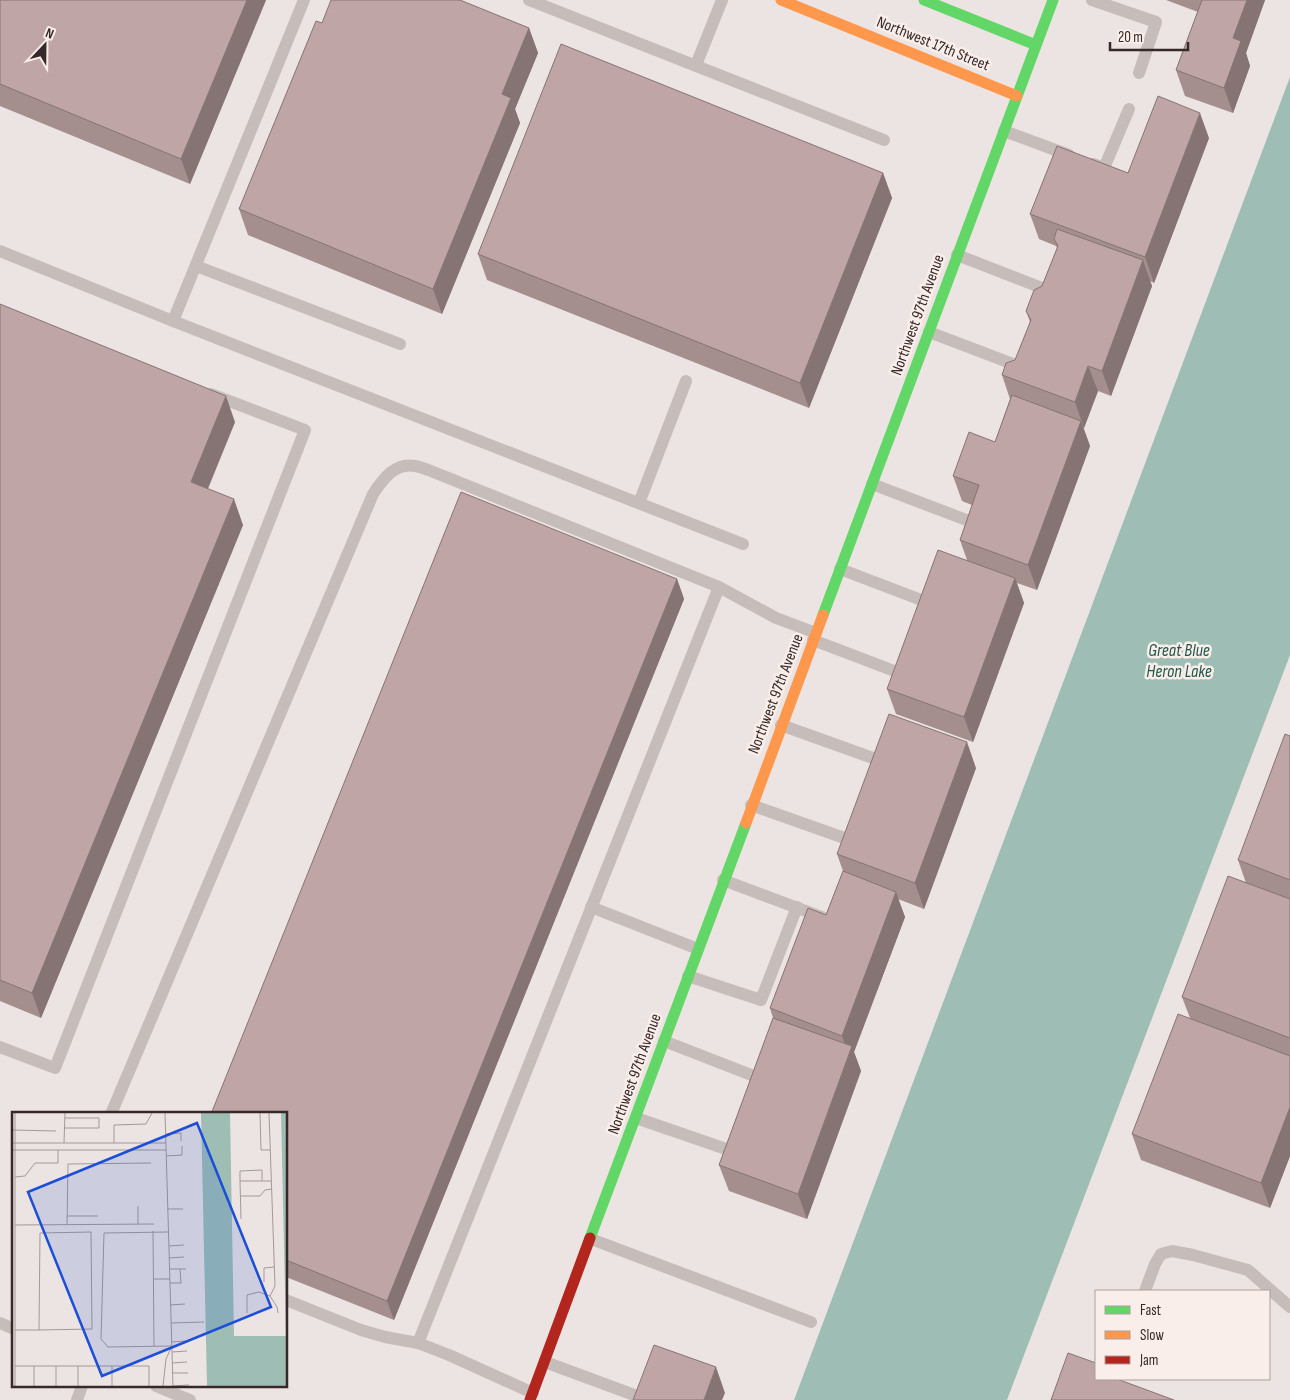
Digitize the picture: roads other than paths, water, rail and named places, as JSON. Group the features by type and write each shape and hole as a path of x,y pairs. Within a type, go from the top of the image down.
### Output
{"street":[{"name":"Northwest 17th Street","path":"782,0 1017,96"},
{"path":"924,0 1036,45"},
{"name":"Northwest 97th Avenue","path":"530,1398 1053,0"}],"lane":[{"path":"173,321 304,0"},
{"path":"529,0 884,140"},
{"path":"696,65 722,0"},
{"path":"1092,0 1156,22 1139,73"},
{"path":"1004,131 1104,168 1129,109"},
{"path":"0,251 173,321 743,544"},
{"path":"957,255 1042,288"},
{"path":"196,266 400,344"},
{"path":"929,332 1018,366"},
{"path":"639,502 686,382"},
{"path":"0,1047 55,1068 305,430 203,391"},
{"path":"112,1112 373,494 382,481 398,467 414,465 431,471 719,588 814,637 897,672"},
{"path":"872,484 969,520"},
{"path":"840,569 924,601"},
{"path":"418,1342 719,588"},
{"path":"781,725 881,762"},
{"path":"752,805 850,840"},
{"path":"723,880 835,922"},
{"path":"591,906 698,948"},
{"path":"688,976 761,1000 797,907"},
{"path":"664,1041 760,1078"},
{"path":"636,1118 732,1151"},
{"path":"591,1239 810,1322"},
{"path":"1145,1290 1155,1264 1161,1254 1172,1251 1248,1270 1290,1307"},
{"path":"288,1301 361,1330 385,1337 418,1342 449,1355 530,1398"},
{"path":"0,1323 12,1328"},
{"path":"545,1362 642,1398"},
{"path":"77,1400 81,1388"},
{"path":"161,1388 190,1400"}],"water":[{"name":"Great Blue Heron Lake","path":"1290,77 1290,655 1007,1400 794,1400"}]}
